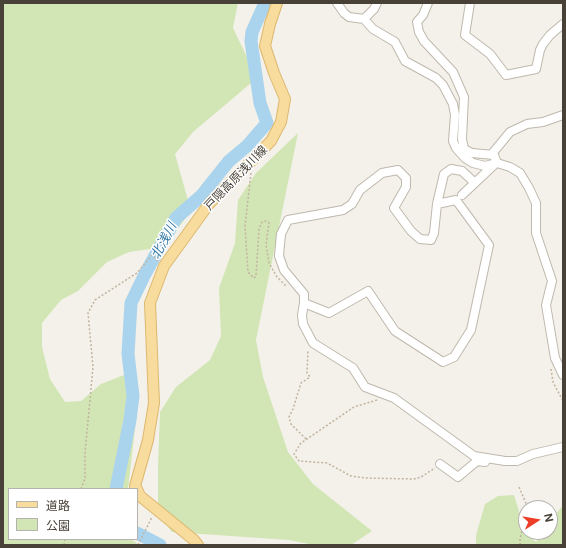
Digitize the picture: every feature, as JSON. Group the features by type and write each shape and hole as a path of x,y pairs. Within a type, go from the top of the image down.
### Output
{"main road":[{"name":"戸隠高原浅川線","path":"136,488 135,486 148,440 154,403 150,303 164,266 209,204 271,141 281,122 285,99 265,46 270,24 278,3"},
{"name":"戸隠高原浅川線","path":"138,491 140,496 155,510 194,540 198,545"}],"street":[{"path":"337,3 349,17 364,19 374,30 395,42 405,61 436,78 443,85 450,94 455,115 453,141 456,148 473,164 485,166 497,163 510,167 520,173 536,203 536,233 552,281 546,305 551,337 555,358 563,375"},
{"path":"364,19 374,10 377,3"},
{"path":"428,3 423,15 417,22 419,32 424,42 453,72 464,97 462,138 464,149 472,153 494,155 497,163"},
{"path":"470,3 465,35 490,54 506,75 536,69 540,50 543,44 550,34 563,24"},
{"path":"491,155 510,132 527,124 544,122 563,115"},
{"path":"462,195 497,163"},
{"path":"475,183 462,171 451,169 444,174 437,204 434,233 431,240 420,239 411,231 394,208 406,186 406,178 398,170 382,173 360,190 352,204 343,210 288,220 281,234 279,256 284,270 304,294 302,314 303,324 314,344 353,368 365,387 394,398 474,456 517,461 533,454 563,447"},
{"path":"304,304 329,313 368,291 394,331 443,362 454,357 471,330 490,245 456,200 437,204"},
{"path":"440,464 458,477 477,461 505,466 509,461"}],"path":[{"path":"247,166 252,175 245,226 248,272 254,278 256,276 259,229 262,222 266,220 269,222 266,244 269,263 277,277 291,290"},
{"path":"81,488 84,478 93,367 88,313 95,300 137,273 152,254 164,266"},
{"path":"307,439 291,424 289,417 301,383 310,377 307,374 308,350 314,344"},
{"path":"379,399 354,406 301,443 294,454 299,461 327,463 351,476 414,478 421,477 440,464"},
{"path":"519,487 525,500"},
{"path":"138,545 155,510"}],"green space":[{"path":"3,3 238,3 233,28 257,78 193,132 175,154 191,211 164,247 129,252 107,262 78,291 61,300 42,323 42,347 50,379 65,402 81,401 101,384 124,375 139,394 128,488 8,488 8,540 132,540 139,545 3,545"},
{"path":"298,133 256,340 263,377 288,452 313,484 372,531 351,545 314,545 289,540 172,532 158,513 160,412 176,387 210,360 221,336 219,288 235,243 238,200 256,173"},
{"path":"514,495 518,508 518,540 534,540 536,542 537,540 558,540 558,512 563,505 563,545 476,545 476,535 485,504 498,496"}],"waterway":[{"name":"北浅川","path":"116,488 130,420 133,396 128,354 131,303 176,218 201,196 229,161 247,146 267,123 260,103 251,41 252,32 265,3"},
{"name":"北浅川","path":"138,534 160,545"}]}
